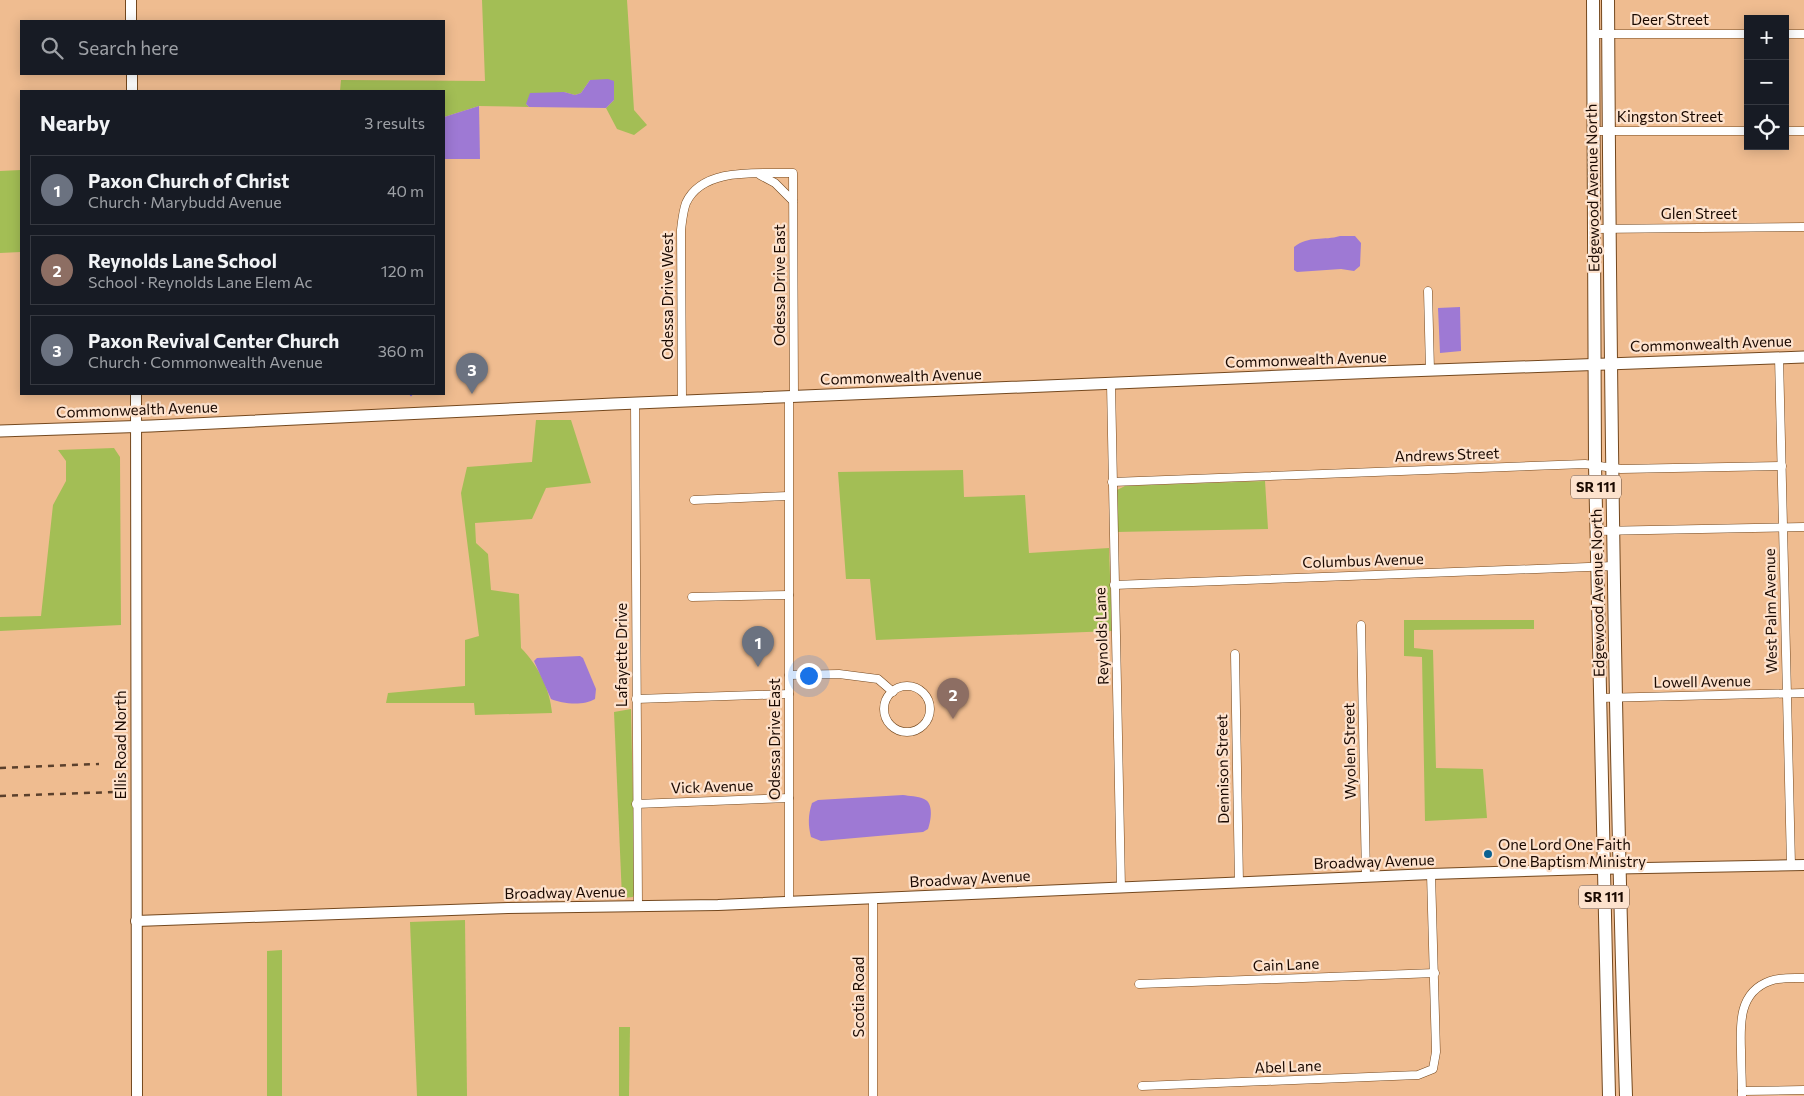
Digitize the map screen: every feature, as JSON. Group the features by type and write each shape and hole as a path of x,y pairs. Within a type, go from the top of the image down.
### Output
{"main road":[{"name":"Edgewood Avenue North","path":"1593,0 1595,465 1609,1096"},
{"name":"Edgewood Avenue North","path":"1608,0 1611,467 1619,868 1626,1096"},
{"name":"Commonwealth Avenue","path":"0,430 135,426 791,396 1430,370 1804,357"}],"street":[{"path":"131,0 131,20"},
{"name":"Deer Street","path":"1593,34 1744,34"},
{"path":"1789,34 1804,34"},
{"path":"132,75 132,90"},
{"name":"Kingston Street","path":"1593,131 1744,131"},
{"path":"1789,131 1804,131"},
{"name":"Odessa Drive East","path":"758,174 793,173 788,496 789,902"},
{"path":"758,174 775,183 793,201"},
{"name":"Odessa Drive West","path":"682,401 681,230 686,203 701,185 711,180 728,175 758,174"},
{"name":"Glen Street","path":"1593,228 1804,228"},
{"path":"1428,291 1430,370"},
{"name":"West Palm Avenue","path":"1779,357 1791,865"},
{"name":"Reynolds Lane","path":"1111,384 1121,888"},
{"name":"Ellis Road North","path":"136,395 137,1096"},
{"name":"Lafayette Drive","path":"635,403 638,907"},
{"name":"Andrews Street","path":"1112,482 1574,464 1621,469 1782,466"},
{"path":"694,500 788,496"},
{"path":"1597,531 1804,526"},
{"name":"Columbus Avenue","path":"1114,585 1614,566"},
{"path":"692,598 789,595"},
{"name":"Wyolen Street","path":"1361,625 1366,878"},
{"name":"Dennison Street","path":"1235,654 1239,883"},
{"path":"789,675 839,674 878,679 893,692"},
{"path":"906,687 913,687 926,696 930,711 928,719 917,730 903,732 890,725 884,712 884,705 887,698 893,692 906,687"},
{"name":"Lowell Avenue","path":"1600,698 1804,693"},
{"path":"636,699 789,694"},
{"name":"Vick Avenue","path":"636,804 789,798"},
{"name":"Broadway Avenue","path":"136,921 488,909 789,902 1431,874 1804,864"},
{"path":"1431,874 1435,973"},
{"name":"Scotia Road","path":"873,898 873,1096"},
{"name":"Cain Lane","path":"1139,984 1435,973"},
{"name":"Abel Lane","path":"1142,1086 1418,1075 1433,1069 1436,1052 1435,973"},
{"path":"1804,978 1776,979 1761,986 1753,992 1741,1014 1742,1094 1804,1090"},
{"path":"1607,1041 1624,1040"}],"green space":[{"path":"482,0 627,0 634,110 647,125 634,135 617,129 606,108 614,100 590,80 581,93 575,95 564,92 526,104 529,107 479,106 445,117 445,90 340,90 341,80 485,81"},
{"path":"20,170 20,252 0,253 0,171"},
{"path":"536,420 571,420 591,483 546,488 532,519 475,523 476,543 488,554 491,590 519,594 521,648 533,662 546,686 552,713 475,715 474,703 386,703 388,693 465,686 465,640 479,636 461,493 467,467 532,462"},
{"path":"114,448 120,457 121,625 0,631 0,617 41,616 53,505 66,481 66,461 58,450"},
{"path":"963,470 964,497 1025,495 1029,553 1109,548 1112,631 876,640 870,579 846,579 838,472"},
{"path":"1265,481 1268,529 1116,532 1115,491 1125,486"},
{"path":"1404,620 1534,620 1534,629 1414,630 1414,648 1433,650 1436,768 1483,769 1487,818 1425,821 1422,657 1404,656"},
{"path":"631,709 635,892 633,897 622,898 614,712"},
{"path":"465,920 467,1096 417,1096 410,922"},
{"path":"282,950 282,1096 267,1096 267,951"},
{"path":"619,1027 630,1027 629,1096 619,1096"}],"shaded area":[{"path":"608,79 614,81 614,100 606,108 529,107 526,104 530,93 564,92 575,95 581,93 590,80"},
{"path":"479,106 480,159 445,159 445,117"},
{"path":"1355,236 1361,243 1360,266 1354,271 1341,269 1297,272 1294,270 1294,247 1305,241"},
{"path":"1460,307 1461,351 1440,353 1438,308"},
{"path":"580,656 583,658 596,689 595,699 585,703 573,704 551,699 534,661 537,658"},
{"path":"903,795 919,797 927,801 931,812 928,829 923,832 821,841 811,837 810,812 812,803 818,800"}],"railway":[{"path":"0,768 99,764"},
{"path":"0,796 114,792"}],"place":[{"name":"Paxon Revival Center Church","path":"472,394"},
{"name":"Paxon Church of Christ","path":"758,667"},
{"name":"Reynolds Lane School","path":"953,719"},
{"name":"One Lord One Faith One Baptism Ministry","path":"1488,854"}]}
